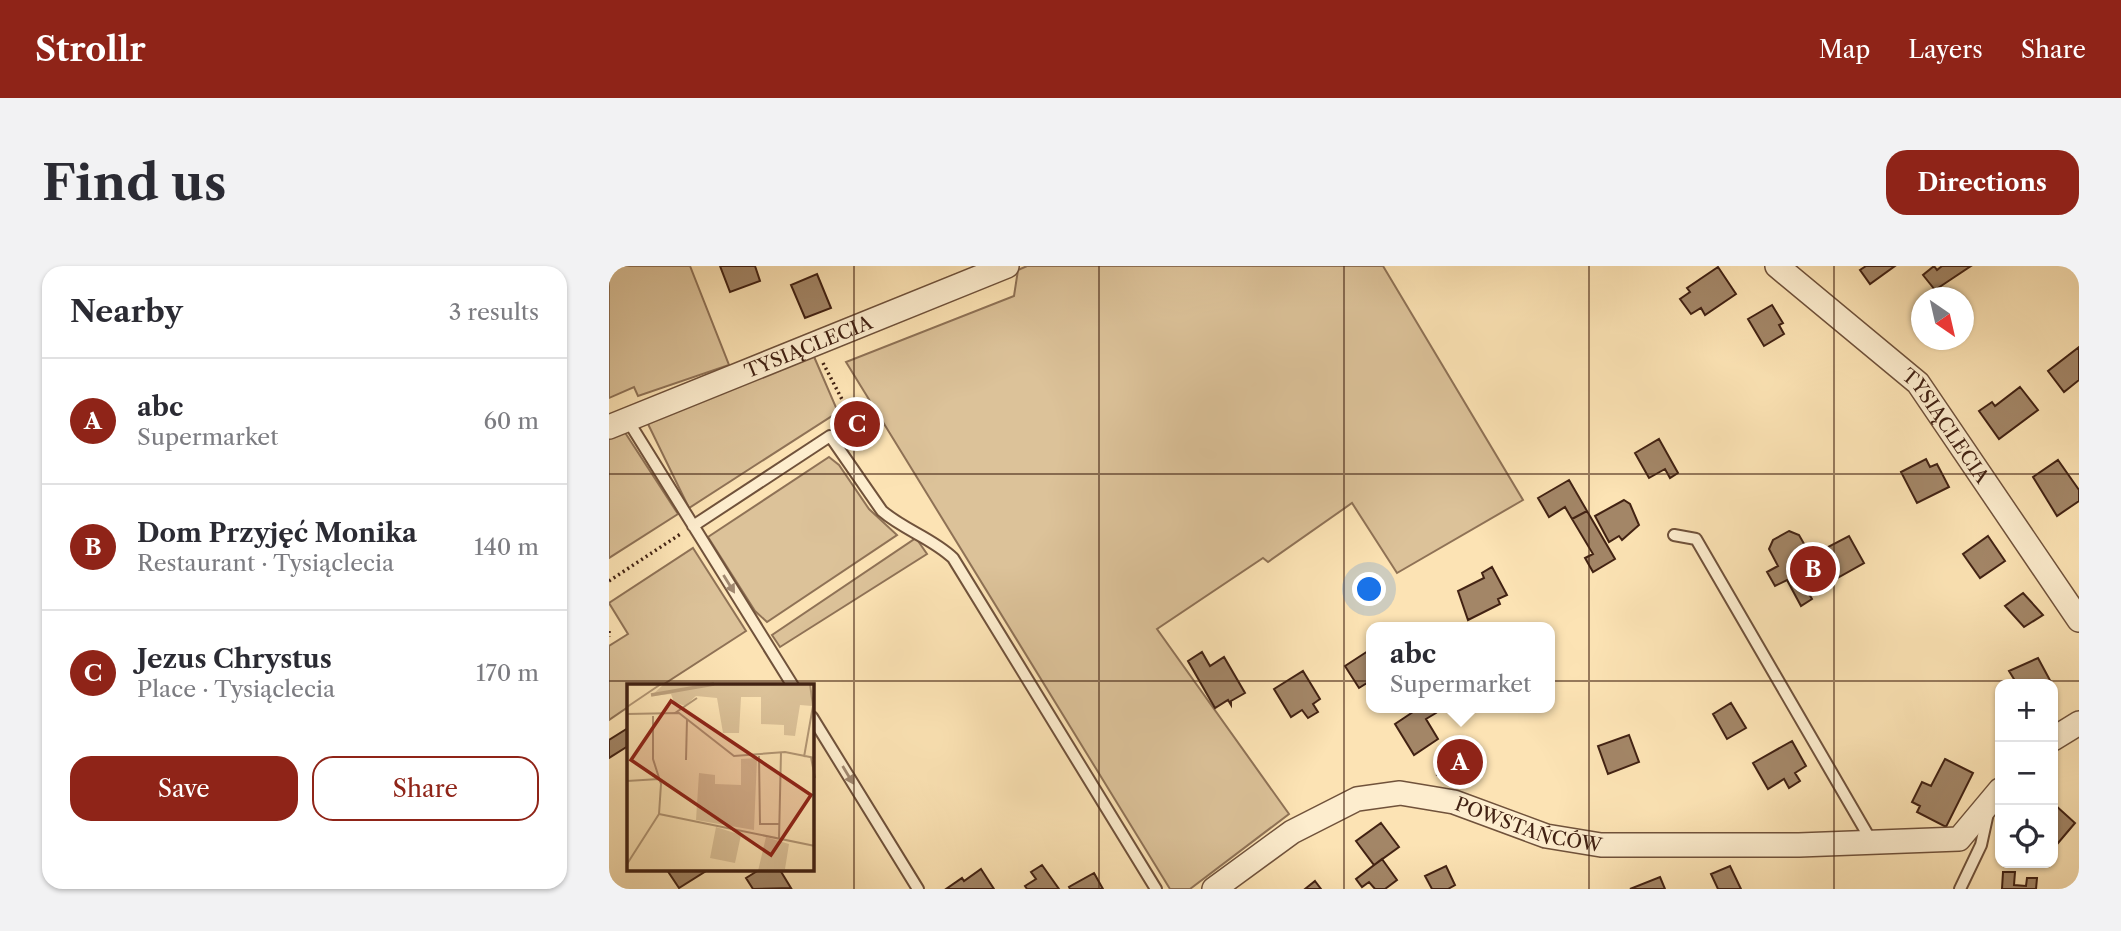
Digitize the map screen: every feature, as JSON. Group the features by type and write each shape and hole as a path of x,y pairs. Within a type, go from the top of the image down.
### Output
{"street":[{"name":"TYSIĄCLECIA","path":"618,423 1007,266"},
{"name":"TYSIĄCLECIA","path":"1781,267 1918,383 2079,620"},
{"path":"2058,736 2079,723"},
{"name":"POWSTAŃCÓW","path":"1214,889 1292,832 1357,799 1400,793 1454,802 1546,836 1601,845 1959,839 1995,795"}],"lane":[{"path":"618,423 693,526 792,684"},
{"path":"693,526 830,436 882,511 893,521 939,545 953,558 1156,889"},
{"path":"1674,535 1696,539 1872,842"},
{"path":"814,720 918,889"},
{"name":"POWSTAŃCÓW","path":"1960,889 1982,845 1995,798"}],"path":[{"path":"819,355 847,408"},
{"path":"609,581 674,539"},
{"path":"609,631 609,637"}],"shaded area":[{"path":"609,266 690,266 729,365 638,396 634,387 609,398"},
{"path":"1027,266 1383,266 1523,500 1397,573 1352,503 1268,562 1263,558 1157,629 1289,814 1190,889 1170,889 846,362 1014,296 1018,270"},
{"path":"812,352 838,412 689,508 647,422"},
{"path":"624,431 678,514 609,558 609,438"},
{"path":"829,457 839,465 869,509 897,535 767,622 755,611 708,537"},
{"path":"916,538 927,554 780,647 772,635"},
{"path":"693,548 746,631 664,684 627,684 627,708 609,720 609,646 628,634 609,603"}],"building":[{"path":"720,266 755,266 760,281 730,292"},
{"path":"1866,266 1895,266 1870,284 1860,270"},
{"path":"1934,266 1937,270 1942,266 1971,266 1940,287 1933,287 1923,275"},
{"path":"1718,267 1736,294 1705,315 1701,308 1691,314 1680,299 1690,292 1687,288"},
{"path":"817,274 831,308 805,318 791,285"},
{"path":"1772,305 1783,323 1779,325 1784,334 1764,346 1748,319"},
{"path":"2079,347 2079,380 2064,392 2048,371"},
{"path":"2020,387 2038,410 1999,439 1979,411 1992,402 1995,406"},
{"path":"1659,439 1678,473 1670,478 1665,469 1649,478 1635,453"},
{"path":"1926,459 1930,467 1937,464 1949,487 1917,503 1901,472"},
{"path":"2058,460 2079,490 2079,501 2057,516 2033,477"},
{"path":"1569,480 1587,511 1572,519 1565,507 1549,517 1538,498"},
{"path":"1624,500 1630,504 1639,525 1622,540 1619,536 1609,542 1595,516"},
{"path":"1587,511 1615,559 1593,572 1585,558 1593,554 1572,519"},
{"path":"1789,531 1799,535 1811,556 1849,536 1864,563 1809,594 1812,599 1801,606 1787,580 1775,586 1767,572 1778,566 1769,549 1773,540"},
{"path":"1988,536 2005,561 1980,578 1963,554"},
{"path":"1492,567 1507,595 1498,599 1500,604 1468,620 1458,591 1484,578 1482,573"},
{"path":"2023,593 2043,615 2024,627 2005,606"},
{"path":"1202,652 1210,666 1224,657 1245,693 1231,701 1231,705 1228,700 1215,708 1188,661"},
{"path":"1366,652 1366,684 1359,688 1345,666"},
{"path":"2038,658 2049,679 2014,679 2009,671"},
{"path":"1303,671 1320,699 1313,704 1318,712 1308,718 1302,710 1291,717 1274,689"},
{"path":"1731,703 1746,728 1727,739 1713,714"},
{"path":"1412,713 1436,713 1426,719 1438,739 1414,755 1395,724"},
{"path":"627,729 627,747 609,758 609,740"},
{"path":"1629,735 1639,762 1608,774 1598,746"},
{"path":"1792,741 1806,766 1795,773 1800,781 1789,788 1784,779 1768,789 1753,763"},
{"path":"1462,746 1480,750 1472,784 1437,775 1442,751 1453,754 1455,749 1461,751"},
{"path":"1945,759 1973,773 1946,827 1917,812 1920,806 1912,802 1922,782 1931,786"},
{"path":"2058,808 2075,823 2058,843"},
{"path":"1381,823 1399,847 1374,865 1356,841"},
{"path":"1382,859 1397,880 1385,889 1375,889 1369,882 1362,887 1356,879"},
{"path":"1042,865 1059,889 1027,889 1025,886 1036,879 1031,872"},
{"path":"1446,866 1455,885 1448,889 1432,889 1425,876"},
{"path":"1730,866 1741,889 1718,889 1711,874"},
{"path":"981,869 994,889 946,889 962,878 964,881"},
{"path":"668,872 704,872 679,888"},
{"path":"756,872 781,872 791,888 753,889 746,878"},
{"path":"2003,872 2015,872 2014,885 2026,886 2027,878 2037,878 2036,889 2002,889"},
{"path":"1094,873 1103,889 1070,889 1069,887"},
{"path":"1660,877 1665,889 1630,889"},
{"path":"1315,881 1321,889 1305,889"}],"place":[{"name":"Jezus Chrystus","path":"857,424"},
{"name":"Dom Przyjęć Monika","path":"1813,569"},
{"name":"abc","path":"1460,762"}]}
